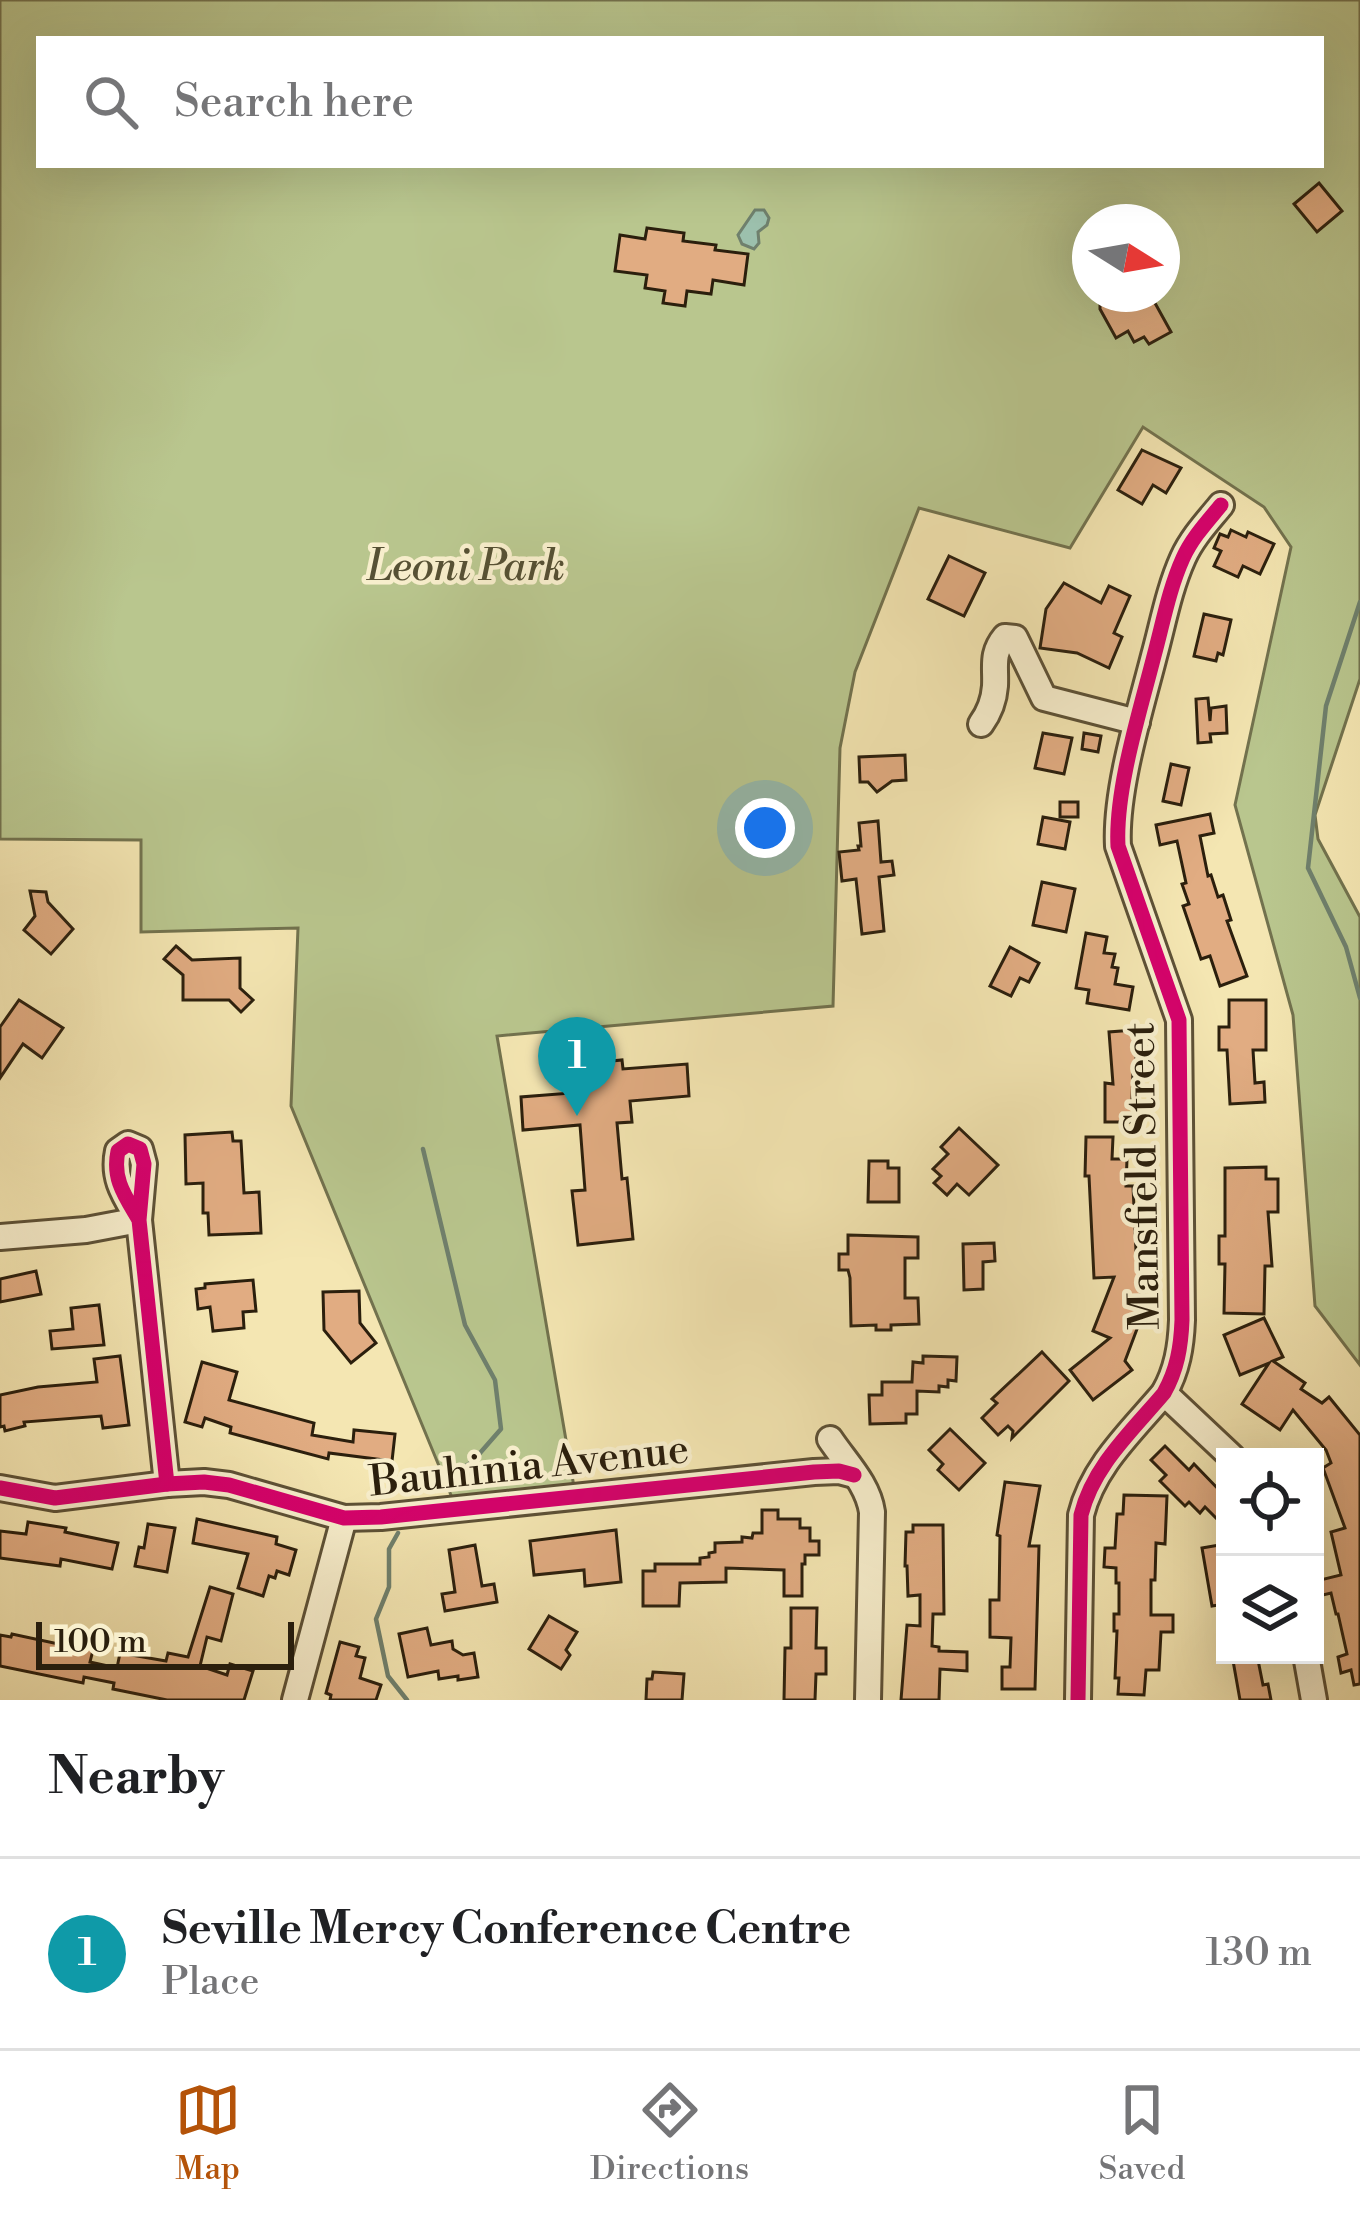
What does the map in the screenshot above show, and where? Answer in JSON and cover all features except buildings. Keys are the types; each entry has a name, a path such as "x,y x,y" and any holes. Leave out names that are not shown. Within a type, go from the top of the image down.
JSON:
{"street":[{"name":"Mansfield Street","path":"1078,1700 1085,1498 1102,1465 1164,1394 1181,1342 1180,1044 1174,1000 1118,846 1117,823 1173,584 1184,554 1221,506"},
{"path":"981,724 995,686 993,663 998,644 1005,638 1016,638 1044,698 1137,722"},
{"path":"0,1237 139,1220 166,1484"},
{"path":"1164,1394 1222,1448"},
{"path":"830,1439 864,1484 872,1512 868,1700"},
{"name":"Bauhinia Avenue","path":"0,1488 55,1498 166,1484 216,1483 344,1518 814,1472 854,1475"},
{"path":"296,1700 344,1518"},
{"path":"1308,1664 1314,1700"}],"green space":[{"name":"Leoni Park","path":"0,0 1360,0 1360,679 1315,815 1318,839 1360,917 1360,1365 1315,1306 1293,1015 1235,805 1291,547 1264,507 1143,427 1070,548 919,508 855,672 840,748 833,1006 497,1036 574,1487 453,1500 291,1106 298,928 141,932 141,840 0,839"}],"shaded area":[{"path":"755,210 764,210 769,218 758,232 754,249 742,244 738,235"}],"waterway":[{"path":"1360,602 1326,706 1308,868 1346,947 1360,998"},
{"path":"423,1149 465,1325 495,1380 501,1429 473,1461 430,1490"},
{"path":"398,1533 389,1549 389,1587 376,1619 388,1676 407,1700"}],"cycle path":[{"path":"1078,1700 1081,1515 1104,1465 1164,1393 1178,1358 1182,1320 1179,1020 1118,846 1120,800 1174,582 1191,544 1221,505"},
{"path":"139,1220 117,1170 118,1151 128,1144 140,1149 144,1164 139,1220 167,1484"},
{"path":"0,1488 55,1498 204,1482 344,1518 814,1472 854,1475"}],"place":[{"name":"Seville Mercy Conference Centre","path":"577,1116"}]}
